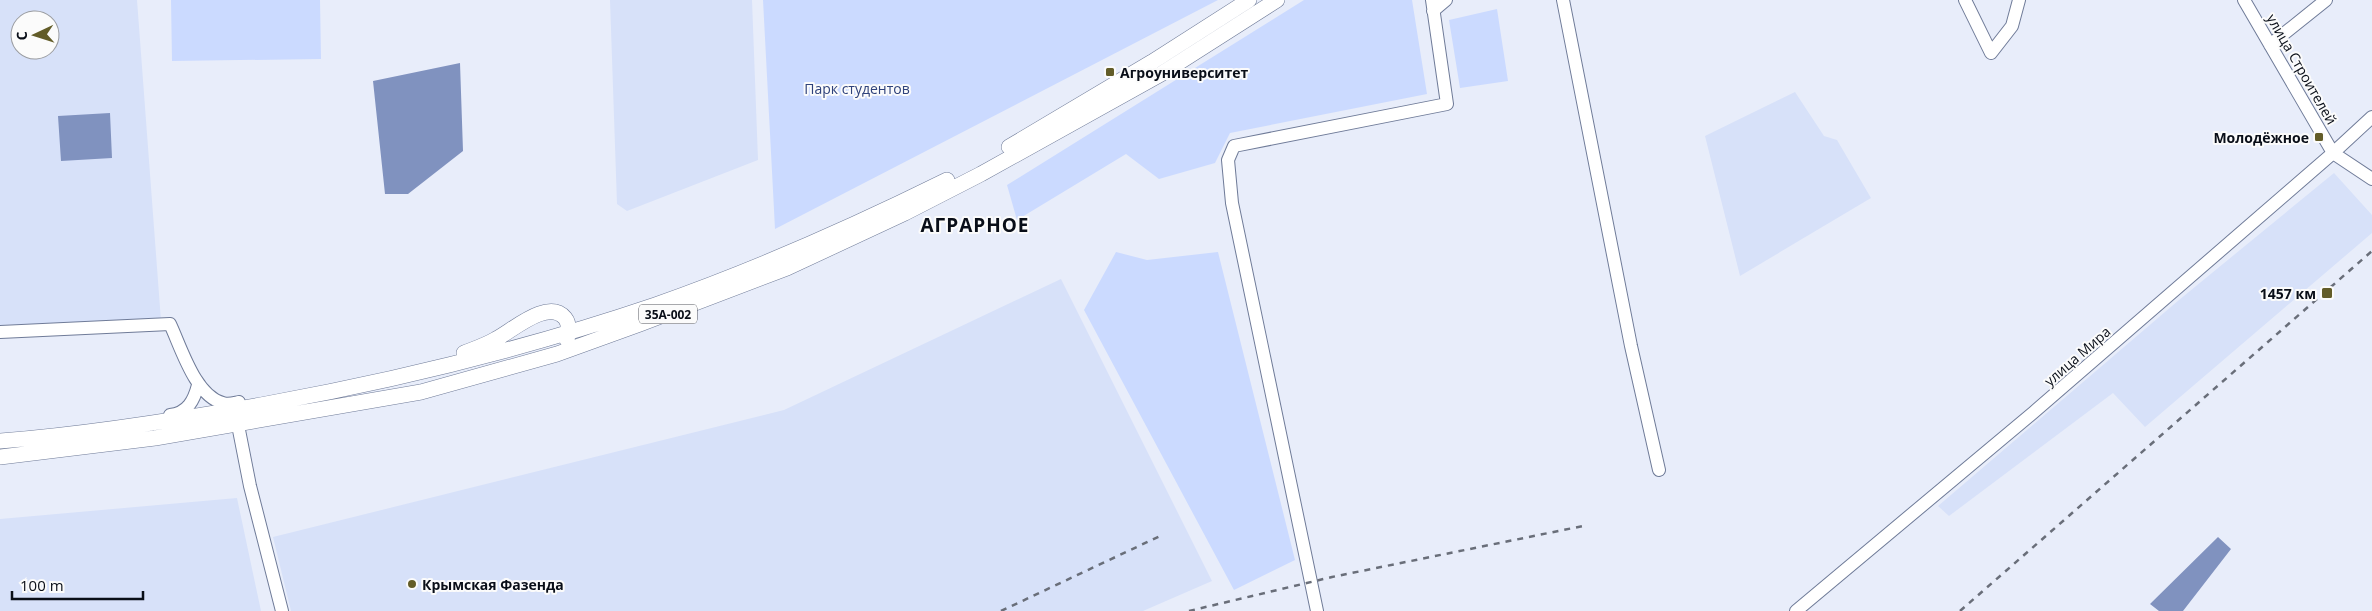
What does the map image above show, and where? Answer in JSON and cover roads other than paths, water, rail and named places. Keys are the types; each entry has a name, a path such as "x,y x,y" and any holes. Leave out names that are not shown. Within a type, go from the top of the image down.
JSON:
{"main road":[{"name":"35А-002","path":"0,441 61,436 206,415 352,388 417,374 569,332 654,305 774,259 900,204 978,165 1203,30 1249,0"},
{"name":"35А-002","path":"0,457 156,438 421,392 557,354 779,272 905,214 982,174 1160,74 1276,0"},
{"path":"417,374 496,339 536,315 548,312 561,314 568,322 569,332 567,339 557,354"}],"street":[{"path":"1203,30 1226,10 1230,0"},
{"path":"1317,611 1232,203 1228,160 1234,146 1446,104 1433,6 1446,0"},
{"path":"1563,0 1630,338 1659,470"},
{"path":"1965,0 1991,53 2012,26 2019,0"},
{"name":"улица Строителей","path":"2244,0 2333,153"},
{"path":"2270,45 2326,0"},
{"name":"улица Мира","path":"1796,611 2042,406 2372,117"},
{"path":"2333,153 2372,179"},
{"path":"0,332 170,324 198,384 217,401 225,404 319,389 352,388"},
{"path":"61,436 88,429 178,414 192,402 198,384"},
{"path":"238,425 250,486 282,611"}],"railway":[{"path":"1960,611 2372,251"},
{"path":"1189,611 1332,577 1583,526"},
{"path":"1001,611 1160,536"}],"place":[{"name":"Агроуниверситет","path":"1110,72"},
{"name":"Молодёжное","path":"2319,137"},
{"name":"1457 км","path":"2327,293"},
{"name":"Крымская Фазенда","path":"412,584"}],"district":[{"name":"АГРАРНОЕ","path":"975,225"}],"park label":[{"name":"Парк студентов","path":"857,88"}]}
